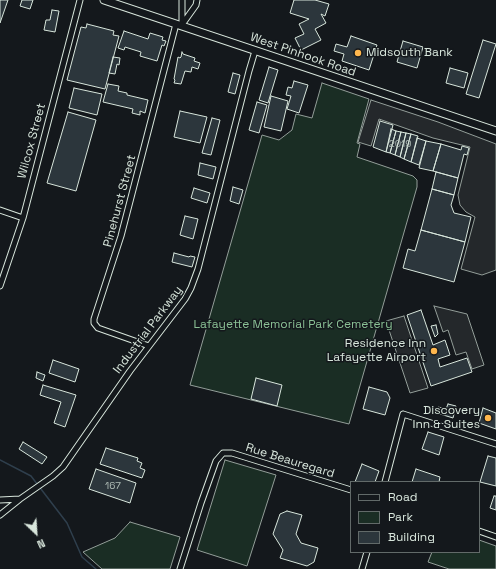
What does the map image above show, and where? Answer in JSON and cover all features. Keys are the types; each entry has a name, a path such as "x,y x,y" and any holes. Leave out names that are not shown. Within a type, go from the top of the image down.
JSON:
{"main road":[{"name":"West Pinhook Road","path":"104,0 496,131"}],"street":[{"name":"Wilcox Street","path":"0,286 23,218 80,0"},
{"path":"179,25 182,0"},
{"path":"179,25 196,6 197,0"},
{"name":"Pinehurst Street","path":"149,346 98,328 94,323 94,319 121,236 179,25"},
{"name":"Industrial Parkway","path":"0,515 53,476 69,459 113,394 182,304 195,279 248,71 255,51"},
{"path":"0,210 23,218"},
{"path":"385,481 403,414 496,444"},
{"name":"Rue Beauregard","path":"180,569 216,461 223,454 232,453 350,490"},
{"path":"0,500 22,498"},
{"path":"480,532 496,537"},
{"path":"362,569 367,553"}],"green space":[{"name":"Lafayette Memorial Park Cemetery","path":"322,83 369,99 357,143 360,144 357,157 413,176 417,180 417,187 349,424 190,385 262,135 279,140 292,130 296,114 312,118"},
{"path":"225,460 276,475 247,566 197,550"},
{"path":"130,522 180,537 170,569 102,569 83,552 115,538"},
{"path":"480,540 496,546 496,569 449,569 428,562 432,553 480,553"}],"shaded area":[{"path":"371,100 438,122 496,144 496,270 482,275 461,269 475,217 466,212 460,205 458,195 470,147 433,138 379,119 371,146 358,142"},
{"path":"434,306 467,314 484,365 472,369 466,352 456,355 448,330 443,332"},
{"path":"404,316 428,388 410,393 386,321"}],"building":[{"path":"0,0 8,0 0,23"},
{"path":"22,0 33,0 30,9 20,6"},
{"path":"294,0 315,0 329,4 325,16 321,14 326,23 315,29 321,40 301,50 295,38 304,34 299,24 309,19 290,13"},
{"path":"52,10 59,11 55,32 44,30 46,20 50,20"},
{"path":"87,24 114,31 113,35 119,36 105,89 67,80 81,27 86,28"},
{"path":"124,31 148,39 150,33 163,37 162,40 166,41 164,46 162,45 157,61 140,56 141,52 125,47 124,50 118,48"},
{"name":"Midsouth Bank","path":"351,36 377,45 369,70 342,61 344,54 334,51 336,44 347,47"},
{"path":"483,40 496,44 479,98 466,94"},
{"path":"403,41 423,47 417,68 397,62"},
{"path":"182,52 183,54 195,58 194,61 200,63 198,69 192,67 191,72 185,71 181,84 174,83 178,57 181,57"},
{"path":"113,57 120,58 115,74 109,73"},
{"path":"269,67 278,70 268,103 259,100"},
{"path":"450,68 468,73 464,88 446,83"},
{"path":"233,73 240,75 235,94 228,92"},
{"path":"294,81 308,85 299,113 287,109 291,96 286,95 288,87 292,88"},
{"path":"108,84 119,86 118,91 127,93 127,95 148,100 145,113 140,111 140,115 132,113 133,109 103,102"},
{"path":"74,88 102,94 97,115 69,108"},
{"path":"271,96 288,101 281,131 264,127"},
{"path":"257,102 267,105 259,133 249,130"},
{"path":"180,111 207,117 200,143 174,137"},
{"path":"68,112 96,120 76,191 47,183"},
{"path":"212,118 220,120 211,155 202,153"},
{"path":"380,121 393,125 386,152 373,147"},
{"path":"391,129 396,131 390,153 386,152"},
{"path":"396,131 401,132 395,155 390,153"},
{"path":"401,132 406,133 400,157 395,155"},
{"path":"406,133 411,134 404,159 400,157"},
{"path":"411,134 418,136 411,162 404,159"},
{"path":"417,138 426,141 419,165 411,162"},
{"path":"426,141 441,144 433,171 419,168"},
{"path":"441,144 461,150 462,146 469,148 467,155 464,154 458,178 433,171"},
{"path":"200,163 216,167 213,179 198,175"},
{"path":"436,172 458,178 454,195 432,189"},
{"path":"233,187 243,190 239,204 230,201"},
{"path":"194,188 210,193 207,203 191,198"},
{"path":"432,189 454,195 451,205 454,213 471,217 465,242 421,230"},
{"path":"185,216 198,219 193,239 180,235"},
{"path":"421,230 465,242 454,282 403,268 408,249 415,251"},
{"path":"174,253 195,257 192,267 172,262"},
{"name":"Residence Inn Lafayette Airport","path":"421,310 433,345 445,340 450,355 438,359 440,367 467,358 472,372 431,386 407,315"},
{"path":"436,325 438,334 435,337 431,326"},
{"path":"53,360 79,369 75,382 49,373"},
{"path":"37,372 45,375 43,381 36,378"},
{"path":"256,378 282,385 277,406 251,399"},
{"path":"43,385 76,395 65,427 54,423 61,402 40,395"},
{"path":"369,387 387,392 390,398 385,415 363,409"},
{"path":"448,404 456,406 453,418 437,413 438,407 446,409"},
{"name":"Discovery Inn & Suites","path":"483,408 496,413 496,429 479,423"},
{"path":"428,432 444,437 439,455 422,449"},
{"path":"23,442 47,457 42,464 19,449"},
{"path":"106,448 138,458 137,461 142,463 140,468 145,470 142,478 100,464"},
{"path":"488,456 496,458 496,486 480,482"},
{"path":"362,464 379,471 375,481 355,481"},
{"path":"96,469 136,483 130,503 89,489"},
{"path":"416,469 440,477 439,481 412,481"},
{"path":"494,496 496,496 496,510 490,508"},
{"path":"287,511 302,515 296,534 301,543 318,548 314,562 307,566 280,558 283,550 273,534 280,514"}],"waterway":[{"path":"0,460 31,476 67,523 82,557 96,569"}],"place":[{"name":"Midsouth Bank","path":"358,53"},
{"name":"Residence Inn Lafayette Airport","path":"434,351"},
{"name":"Discovery Inn & Suites","path":"488,418"}]}
